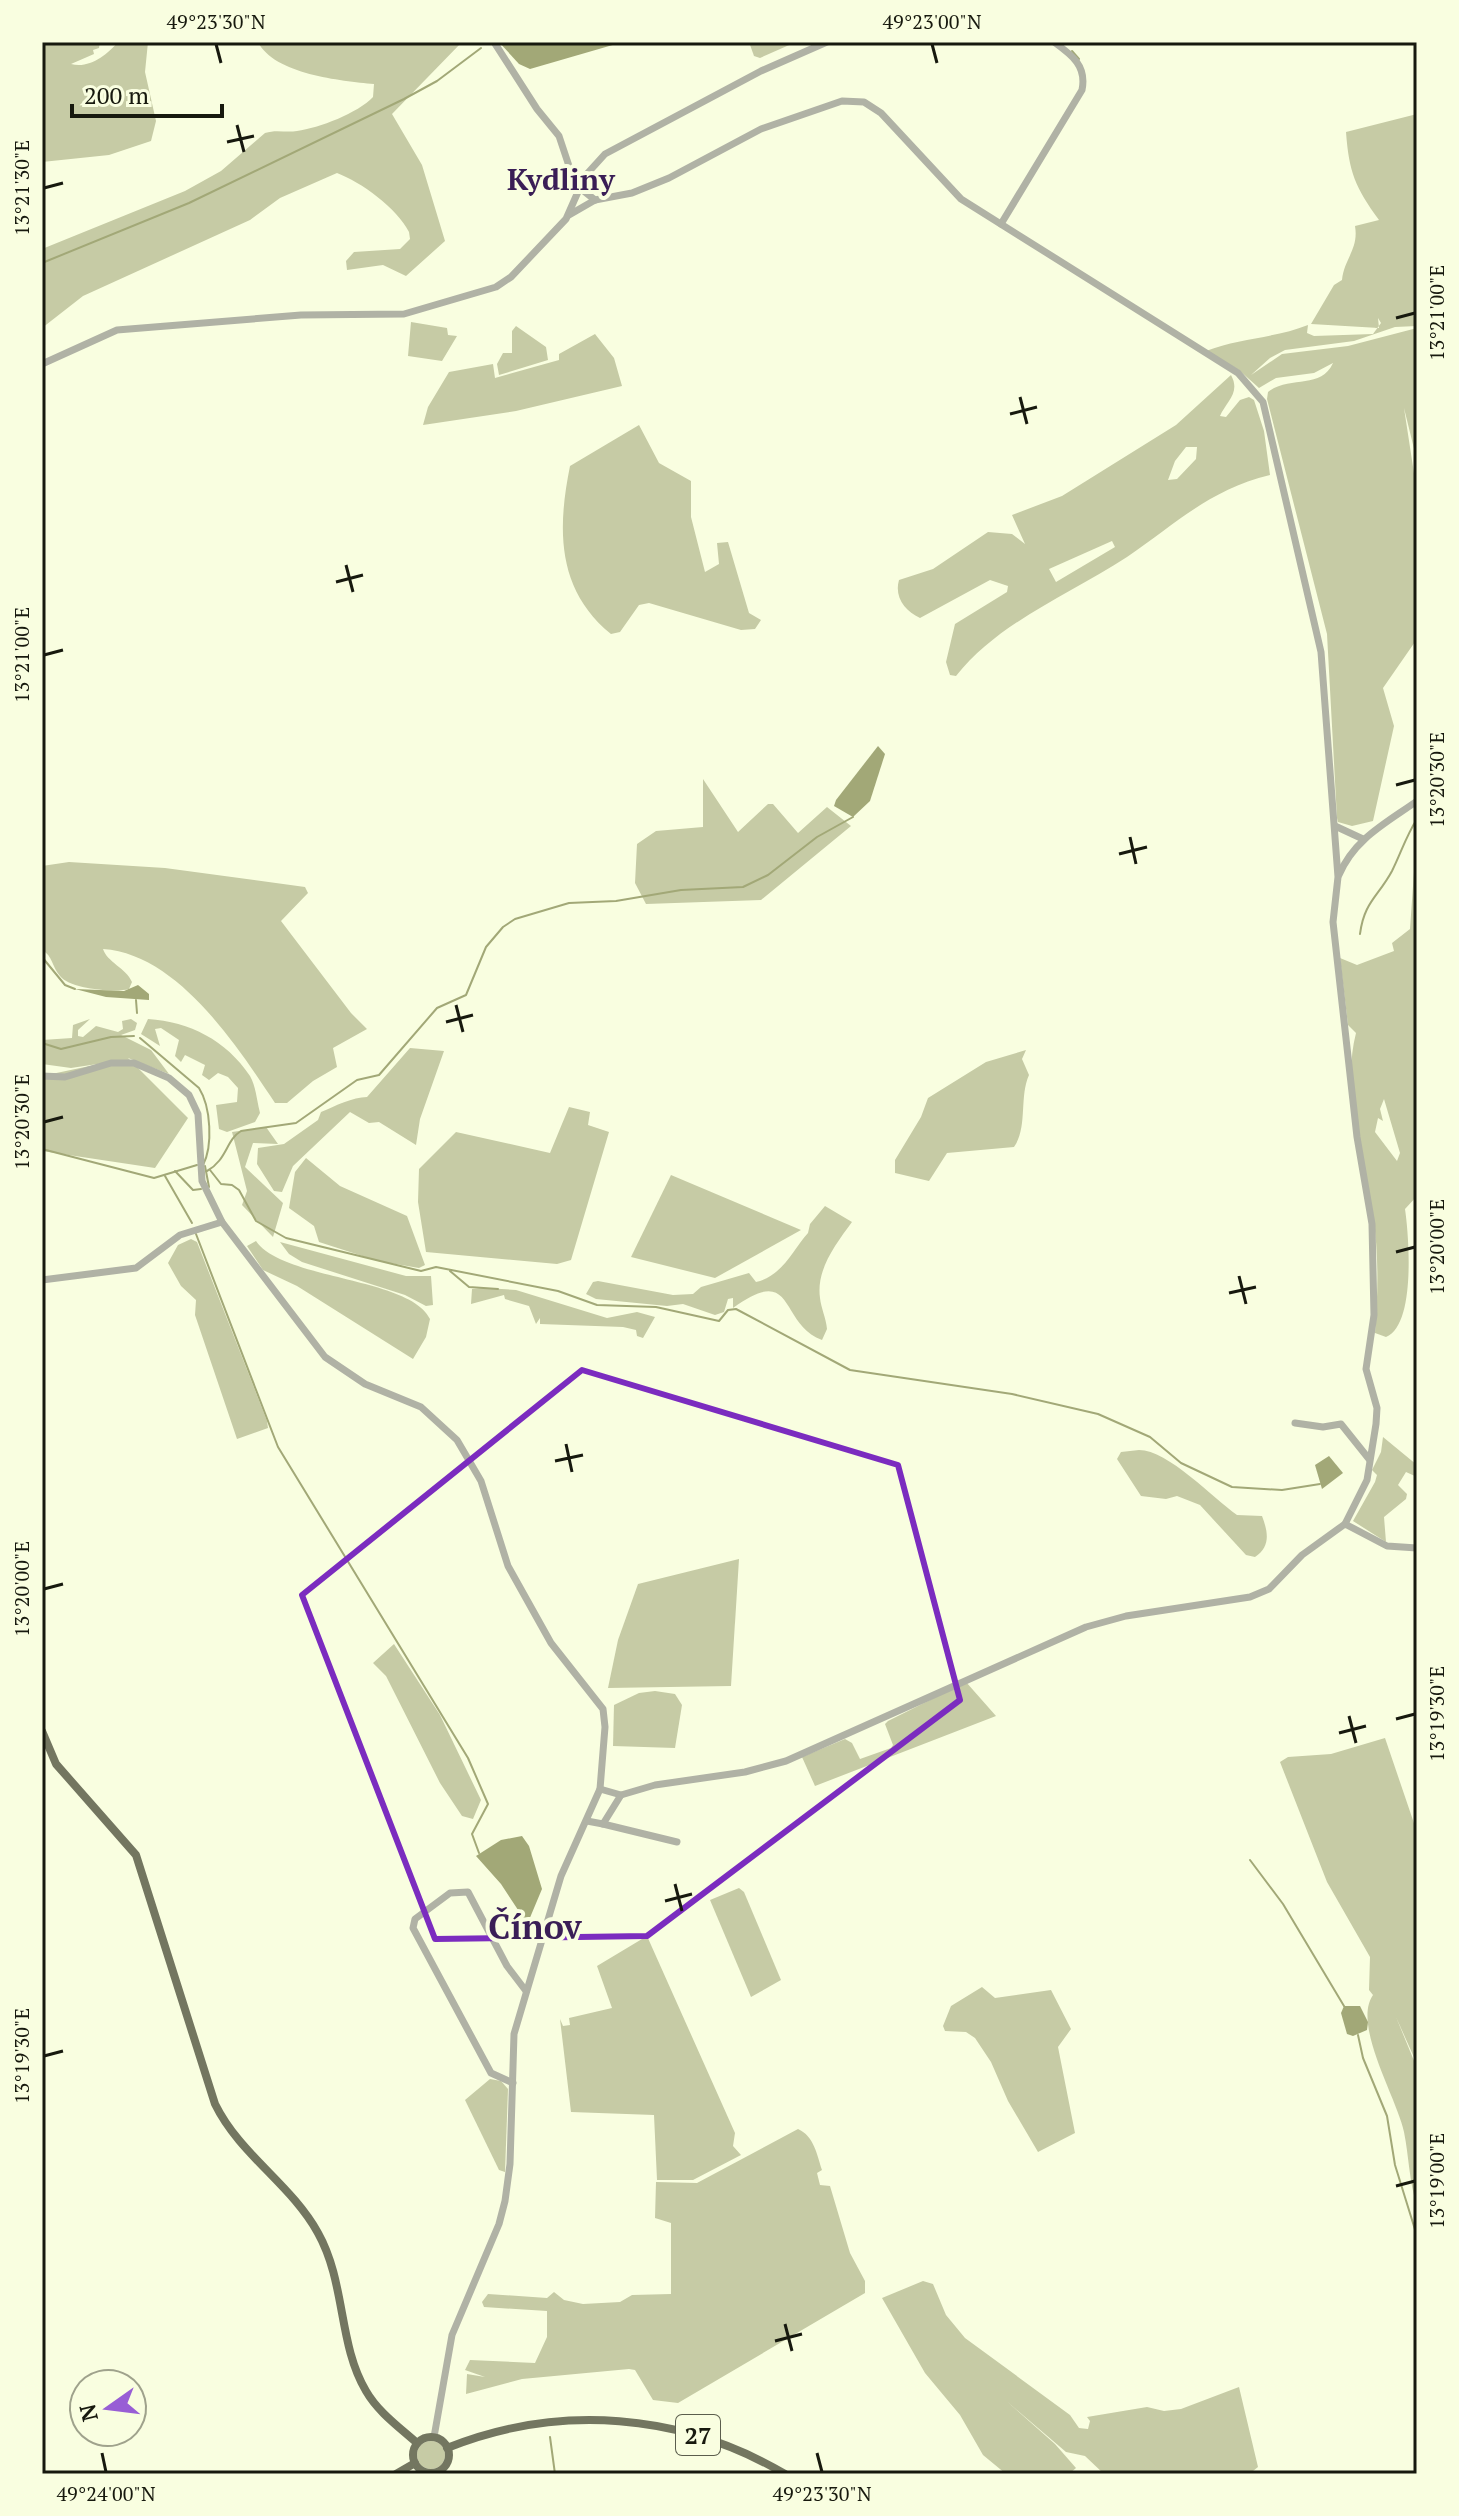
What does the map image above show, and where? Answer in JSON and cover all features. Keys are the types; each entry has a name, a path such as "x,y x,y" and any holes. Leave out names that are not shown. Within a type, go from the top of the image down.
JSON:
{"main road":[{"path":"42,1731 56,1764 136,1855 213,2099 232,2132 296,2201 325,2245 339,2285 355,2367 373,2402 417,2443"},
{"name":"27","path":"447,2448 535,2424 572,2420 628,2421 707,2438 785,2474"},
{"path":"434,2437 447,2448 447,2463 434,2473 423,2471 415,2463 413,2452 417,2443 434,2437"},
{"path":"396,2474 415,2463"}],"street":[{"path":"494,42 516,71 537,109 559,136 579,189 595,200"},
{"path":"569,215 589,170 605,154 761,71 827,42"},
{"path":"1001,224 1082,90 1083,75 1078,63 1054,42"},
{"path":"501,58 516,71"},
{"path":"42,364 100,335 128,328 428,310 503,284 569,215 595,200 641,189 761,129 853,100 873,106 953,192 1238,373 1263,402 1321,652 1338,877 1335,938 1374,1266 1374,1315 1366,1358 1377,1408 1362,1493 1345,1524 1302,1555 1269,1589 1250,1597 1126,1616 1086,1627 786,1761 745,1772 655,1785 621,1795 600,1789"},
{"path":"1338,877 1353,849 1363,839 1417,801"},
{"path":"1335,826 1363,839"},
{"path":"42,1076 65,1077 122,1062 149,1067 183,1089 194,1103 200,1171 207,1197 222,1222 325,1357 365,1384 421,1407 446,1427 467,1453 481,1481 508,1566 551,1643 603,1709 605,1727 600,1789 561,1876 514,2034 505,2201 499,2224 452,2335 434,2437"},
{"path":"42,1280 136,1268 180,1235 222,1222"},
{"path":"1295,1423 1323,1427 1341,1424 1367,1451 1370,1461"},
{"path":"1345,1524 1387,1546 1417,1548"},
{"path":"603,1824 621,1795"},
{"path":"587,1821 677,1842"},
{"path":"513,2083 491,2073 413,1928 415,1919 450,1893 468,1892 507,1966 526,1991"}],"highlighted area":[{"path":"582,1370 898,1465 960,1700 647,1936 435,1939 302,1595"}],"shaded area":[{"path":"42,42 100,42 99,48 93,50 94,54 71,64 78,65 97,60 118,42 148,42 145,72 156,121 151,141 109,155 42,162"},
{"path":"258,42 361,45 462,42 392,114 422,165 445,241 406,276 383,265 347,270 346,261 354,252 400,249 410,239 403,223 387,205 367,189 337,173 280,198 250,220 83,296 42,328 42,249 185,191 221,171 265,133 297,131 327,123 358,109 373,97 374,84 327,78 293,69 266,53"},
{"path":"499,42 623,42 530,69 519,64"},
{"path":"749,42 796,42 760,58 754,56"},
{"path":"1417,114 1417,326 1395,327 1354,341 1285,350 1270,358 1251,375 1282,354 1348,346 1417,328 1417,461 1404,408 1417,493 1417,639 1383,688 1394,726 1373,821 1352,826 1338,822 1337,818 1327,634 1267,399 1268,392 1277,387 1321,377 1333,363 1314,373 1276,378 1259,388 1239,370 1206,351 1308,325 1307,333 1314,336 1373,334 1377,328 1311,324 1334,285 1342,280 1355,241 1355,226 1379,220 1355,179 1346,132"},
{"path":"411,322 447,328 448,335 457,336 442,361 408,356"},
{"path":"516,326 546,347 548,360 499,375 497,364 503,353 512,353 512,331"},
{"path":"595,334 614,358 622,386 516,411 423,425 428,407 449,372 493,364 495,378 559,360 559,354"},
{"path":"1231,375 1234,381 1232,397 1220,416 1226,417 1240,400 1249,397 1254,400 1264,431 1270,475 1229,489 1194,509 1127,557 1014,624 956,676 950,675 946,662 955,624 1007,592 1008,586 990,580 920,618 902,603 898,592 899,580 933,569 988,532 1012,534 1025,544 1012,515 1062,496 1176,425","holes":["1186,447 1197,447 1196,459 1177,479 1168,480 1175,461","1112,541 1115,547 1056,582 1049,569"]},
{"path":"639,425 659,463 691,481 691,517 705,572 719,564 717,543 728,542 749,613 761,620 755,629 741,630 649,603 639,605 620,632 611,634 593,617 580,598 565,558 563,536 570,466"},
{"path":"878,746 885,754 870,801 853,817 834,806 836,800"},
{"path":"703,779 738,832 768,804 773,804 798,833 827,807 851,826 761,900 646,904 635,883 637,844 656,831 703,827"},
{"path":"1417,829 1417,1156 1414,1158 1417,1196 1405,1209 1409,1258 1406,1298 1396,1329 1386,1337 1375,1333 1375,1230 1353,1101 1352,1055 1356,1033 1348,1025 1340,958 1357,965 1394,951 1392,943 1410,929","holes":["1384,1099 1400,1153 1397,1161 1375,1132 1378,1118 1383,1121 1380,1109"]},
{"path":"69,862 165,868 305,887 308,893 281,921 351,1013 367,1029 333,1048 337,1067 313,1081 287,1103 275,1103 203,1006 156,967 130,955 103,949 108,958 129,977 132,982 129,989 93,989 73,984 60,976 42,950 42,866"},
{"path":"138,985 149,994 149,1000 106,997 75,989 124,991"},
{"path":"90,1019 78,1030 78,1036 83,1037 96,1026 118,1032 123,1029 122,1021 131,1019 137,1023 135,1030 121,1035 151,1050 169,1074 128,1058 188,1118 155,1168 42,1151 42,1076 104,1063 71,1068 42,1064 42,1040 72,1038 73,1025"},
{"path":"148,1019 192,1029 230,1052 254,1084 260,1113 255,1122 227,1132 219,1129 216,1105 237,1102 238,1088 228,1077 218,1073 209,1080 202,1075 205,1065 185,1055 181,1062 175,1056 179,1040 161,1028 155,1029 160,1046 141,1034"},
{"path":"410,1048 444,1051 420,1119 416,1145 379,1122 369,1123 350,1112 293,1166 282,1192 274,1191 257,1164 258,1148 284,1144 318,1120 321,1112 350,1100 367,1097"},
{"path":"1026,1050 1022,1059 1029,1075 1021,1130 1014,1147 947,1153 929,1181 895,1173 895,1160 921,1117 928,1098 986,1062"},
{"path":"569,1107 590,1112 588,1125 609,1132 571,1260 557,1264 426,1252 418,1202 419,1169 456,1132 550,1153"},
{"path":"266,1127 278,1144 253,1143 245,1167 283,1203 273,1237 242,1205 247,1191 232,1132"},
{"path":"306,1158 340,1186 407,1216 425,1265 419,1268 378,1261 319,1242 314,1226 289,1208 295,1172"},
{"path":"671,1175 801,1230 715,1278 631,1257"},
{"path":"825,1206 852,1222 828,1257 821,1277 820,1298 827,1329 822,1340 808,1332 785,1300 777,1293 767,1291 753,1295 733,1308 733,1298 728,1299 724,1312 715,1315 683,1304 667,1306 596,1299 586,1294 593,1282 598,1281 673,1295 693,1294 701,1287 749,1273 756,1282 765,1279 787,1261"},
{"path":"191,1239 197,1242 267,1421 268,1428 237,1439 195,1315 196,1300 181,1286 168,1263 178,1245"},
{"path":"256,1241 270,1254 291,1264 373,1286 418,1305 430,1319 426,1337 413,1359 297,1286 263,1270 247,1246"},
{"path":"280,1242 406,1276 431,1276 433,1305 426,1306 405,1295 302,1262 289,1254"},
{"path":"472,1289 516,1290 607,1318 637,1312 655,1317 643,1338 637,1336 636,1330 623,1327 540,1324 540,1318 536,1324 529,1306 505,1299 504,1295 471,1304"},
{"path":"1383,1437 1417,1465 1417,1477 1406,1472 1398,1485 1407,1494 1406,1499 1384,1517 1386,1542 1353,1521 1375,1482 1377,1475 1372,1470 1381,1452"},
{"path":"1121,1452 1151,1452 1176,1466 1237,1515 1262,1516 1267,1538 1260,1553 1255,1557 1246,1555 1200,1505 1177,1496 1166,1499 1141,1496 1117,1459"},
{"path":"1329,1456 1343,1473 1322,1489 1315,1465"},
{"path":"739,1559 731,1686 608,1688 618,1640 638,1584"},
{"path":"394,1644 440,1715 481,1800 473,1819 462,1816 440,1783 386,1676 373,1663"},
{"path":"966,1682 996,1716 815,1786 802,1757 845,1739 852,1743 860,1759 891,1748 893,1745 885,1724 888,1721"},
{"path":"655,1691 675,1694 682,1705 675,1748 613,1746 614,1705 639,1693"},
{"path":"1385,1738 1417,1832 1417,2064 1396,2017 1417,2068 1417,2206 1404,2132 1378,2062 1368,2024 1368,2008 1373,1995 1369,1990 1370,1957 1327,1882 1280,1762 1288,1757 1331,1754"},
{"path":"522,1836 529,1846 542,1889 529,1920 524,1919 501,1884 476,1856 501,1840"},
{"path":"739,1888 744,1892 781,1980 751,1997 710,1900"},
{"path":"647,1936 735,2133 733,2146 741,2155 693,2180 657,2180 654,2115 571,2112 560,2019 563,2026 570,2025 569,2018 612,2008 597,1966"},
{"path":"982,1987 995,1998 1051,1990 1071,2029 1058,2047 1075,2133 1038,2152 975,2038 966,2032 945,2031 943,2026 951,2006"},
{"path":"1344,2006 1360,2006 1368,2022 1367,2030 1353,2036 1347,2034 1341,2013"},
{"path":"490,2079 501,2081 508,2089 505,2172 499,2170 465,2100"},
{"path":"798,2129 808,2136 814,2146 822,2170 817,2173 820,2185 830,2186 850,2253 865,2281 865,2293 678,2403 653,2400 635,2370 629,2369 522,2379 466,2394 467,2374 485,2377 465,2370 470,2360 535,2363 547,2337 547,2311 484,2307 482,2302 488,2294 547,2298 554,2292 564,2300 583,2304 620,2302 632,2295 671,2294 671,2223 655,2218 656,2182 697,2183"},
{"path":"923,2281 933,2284 946,2315 965,2338 1070,2415 1079,2428 1088,2429 1090,2421 1087,2417 1147,2407 1164,2411 1181,2409 1239,2387 1258,2467 1253,2471 1259,2474 1104,2474 1085,2456 1066,2452 1004,2399 1055,2444 1076,2468 1069,2474 1006,2474 983,2455 960,2415 925,2373 882,2298"},
{"path":"431,2441 441,2445 445,2455 441,2465 431,2469 421,2465 417,2455 421,2445"}],"waterway":[{"path":"42,263 189,203 404,99 437,81 481,48"},
{"path":"1072,51 1079,59"},
{"path":"207,1171 219,1161 241,1131 296,1123 357,1080 379,1075 437,1008 466,995 486,947 503,927 515,919 569,903 616,901 681,890 743,887 768,875 817,837 853,817"},
{"path":"1360,934 1368,907 1392,871 1417,819"},
{"path":"42,957 65,985 75,989"},
{"path":"136,1000 137,1013"},
{"path":"42,1043 61,1049 111,1037 134,1036"},
{"path":"140,1038 199,1088 203,1096 209,1137 203,1165"},
{"path":"42,1149 154,1178 197,1165"},
{"path":"205,1166 209,1187"},
{"path":"210,1170 221,1184 232,1185 239,1190 256,1221 286,1238 421,1271 436,1267 558,1291 597,1305 656,1307 719,1321 728,1310 736,1309 850,1370 1012,1394 1098,1414 1150,1437 1181,1463 1232,1487 1282,1490 1320,1484"},
{"path":"175,1171 193,1190 201,1189"},
{"path":"165,1176 192,1223"},
{"path":"196,1234 278,1447 468,1758 488,1804 472,1834 479,1853"},
{"path":"450,1271 469,1287 498,1289"},
{"path":"1250,1860 1283,1904 1344,2006"},
{"path":"1358,2035 1363,2058 1387,2116 1395,2165 1417,2236"},
{"path":"550,2437 555,2474"}],"district":[{"name":"Kydliny","path":"561,179"},
{"name":"Čínov","path":"535,1926"}]}
